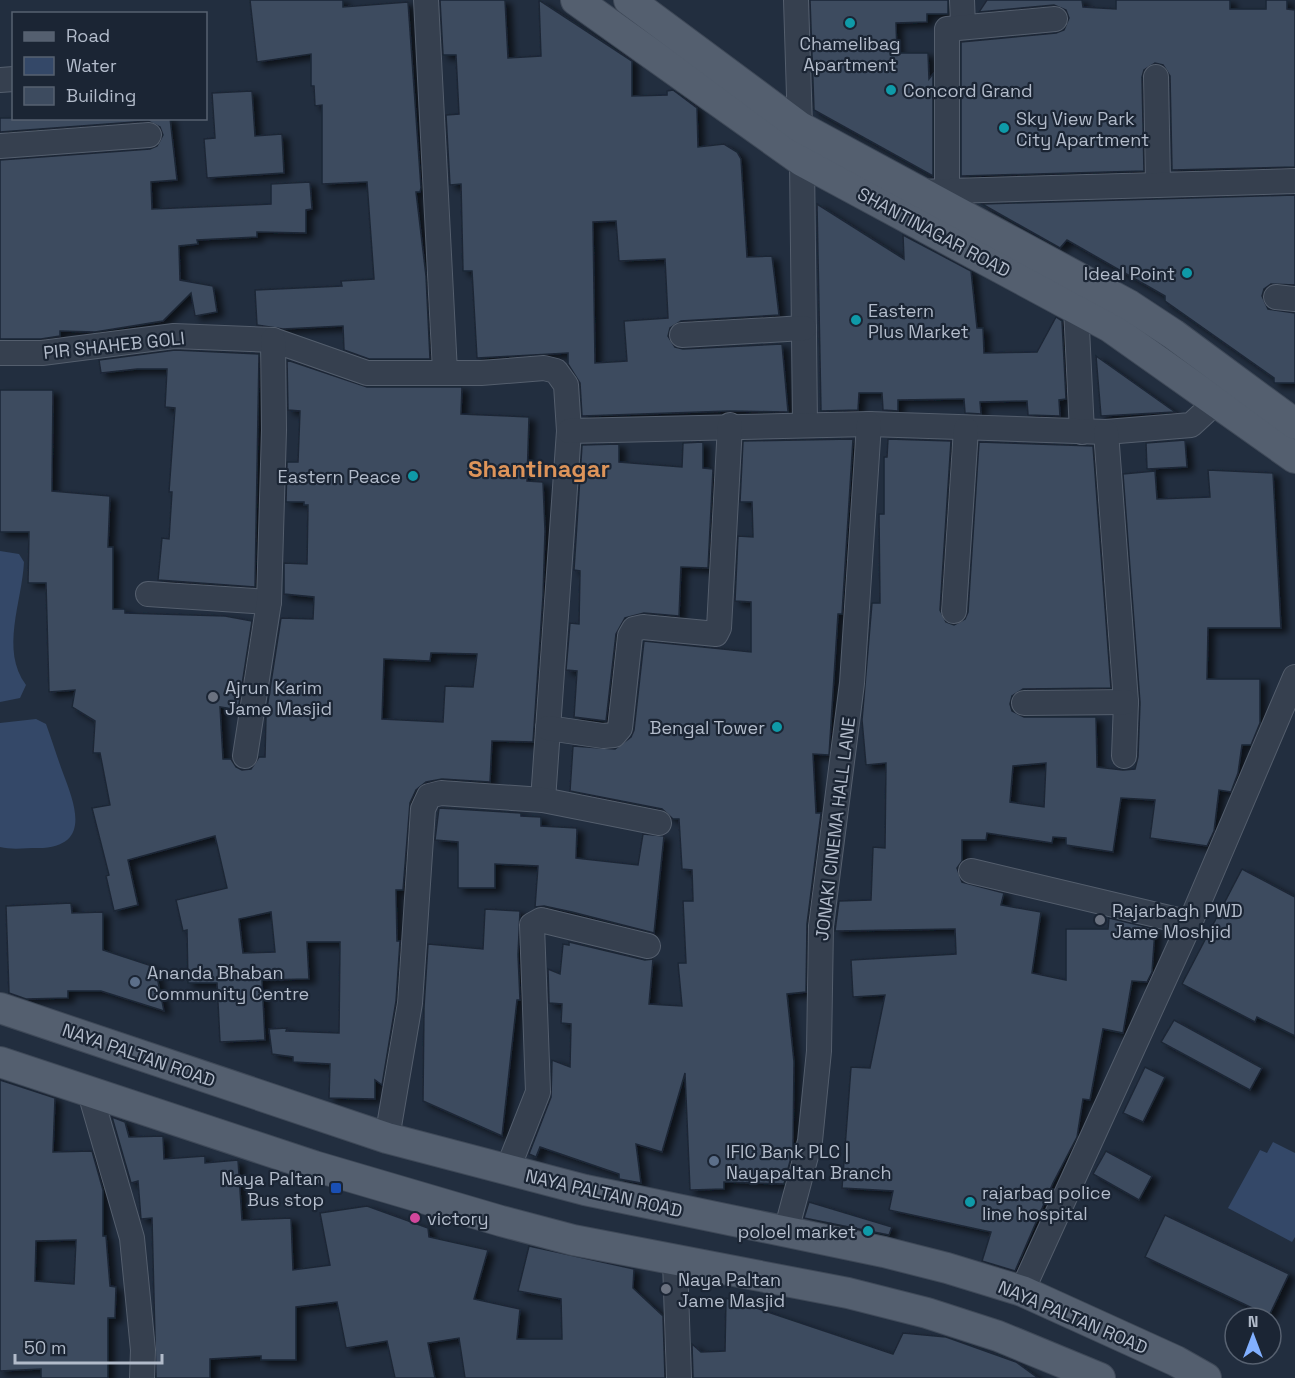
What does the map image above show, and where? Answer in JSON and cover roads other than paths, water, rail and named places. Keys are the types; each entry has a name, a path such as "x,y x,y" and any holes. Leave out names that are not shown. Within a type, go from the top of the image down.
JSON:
{"main road":[{"name":"SHANTINAGAR ROAD","path":"576,0 802,161 1110,327 1295,458"},
{"name":"SHANTINAGAR ROAD","path":"629,0 801,127 916,192 1129,305 1173,334 1295,424"},
{"name":"NAYA PALTAN ROAD","path":"0,1008 387,1138 507,1171 662,1207 884,1252 1022,1292 1128,1339 1206,1378"},
{"path":"0,1062 314,1166 501,1221 573,1240 675,1262 848,1293 927,1313 998,1336 1100,1378"}],"street":[{"path":"426,0 445,372 481,373 544,368 556,371 566,385 569,431 543,800"},
{"path":"796,0 801,127"},
{"path":"962,0 963,26"},
{"path":"947,190 945,32 950,27 1055,19"},
{"path":"1156,77 1158,183"},
{"path":"0,146 149,135"},
{"path":"802,161 805,424"},
{"path":"916,192 1295,180"},
{"path":"1076,308 1094,432 1126,702 1124,756"},
{"path":"682,335 804,328"},
{"name":"PIR SHAHEB GOLI","path":"0,353 42,353 174,336 273,340 367,373 445,372"},
{"path":"245,756 269,602 274,441 273,340"},
{"path":"569,431 730,425 869,424 1094,432 1191,425 1216,402"},
{"name":"JONAKI CINEMA HALL LANE","path":"786,1231 812,1130 819,1051 821,926 852,683 869,424"},
{"path":"548,728 603,736 615,735 620,728 630,636 634,629 643,627 716,634 719,628 730,425"},
{"path":"954,611 966,429"},
{"path":"148,594 269,602"},
{"path":"1022,1292 1190,923 1295,677"},
{"path":"1024,703 1126,702"},
{"path":"387,1138 410,1003 423,809 429,796 441,793 543,800 659,823"},
{"path":"971,871 1190,923"},
{"path":"507,1171 537,1092 532,925 541,920 648,946"},
{"path":"90,1093 132,1238 143,1350 142,1378"},
{"path":"675,1262 679,1378"}],"water":[{"path":"0,551 19,554 24,562 13,641 18,671 26,685 20,698 0,702"},
{"path":"36,719 46,724 72,799 75,811 73,833 66,841 55,846 19,849 0,847 0,723"},
{"path":"1273,1142 1295,1153 1295,1237 1292,1242 1228,1208 1260,1150 1267,1153"}],"place":[{"name":"Chamelibag Apartment","path":"850,23"},
{"name":"Concord Grand","path":"891,90"},
{"name":"Sky View Park City Apartment","path":"1004,128"},
{"name":"Ideal Point","path":"1187,273"},
{"name":"Eastern Plus Market","path":"856,320"},
{"name":"Eastern Peace","path":"413,476"},
{"name":"Ajrun Karim Jame Masjid","path":"213,697"},
{"name":"Bengal Tower","path":"777,727"},
{"name":"Rajarbagh PWD Jame Moshjid","path":"1100,920"},
{"name":"Ananda Bhaban Community Centre","path":"135,982"},
{"name":"IFIC Bank PLC | Nayapaltan Branch","path":"714,1161"},
{"name":"Naya Paltan Bus stop","path":"336,1188"},
{"name":"rajarbag police line hospital","path":"970,1202"},
{"name":"victory","path":"415,1218"},
{"name":"poloel market","path":"868,1231"},
{"name":"Naya Paltan Jame Masjid","path":"666,1289"}],"district":[{"name":"Shantinagar","path":"539,468"}]}
